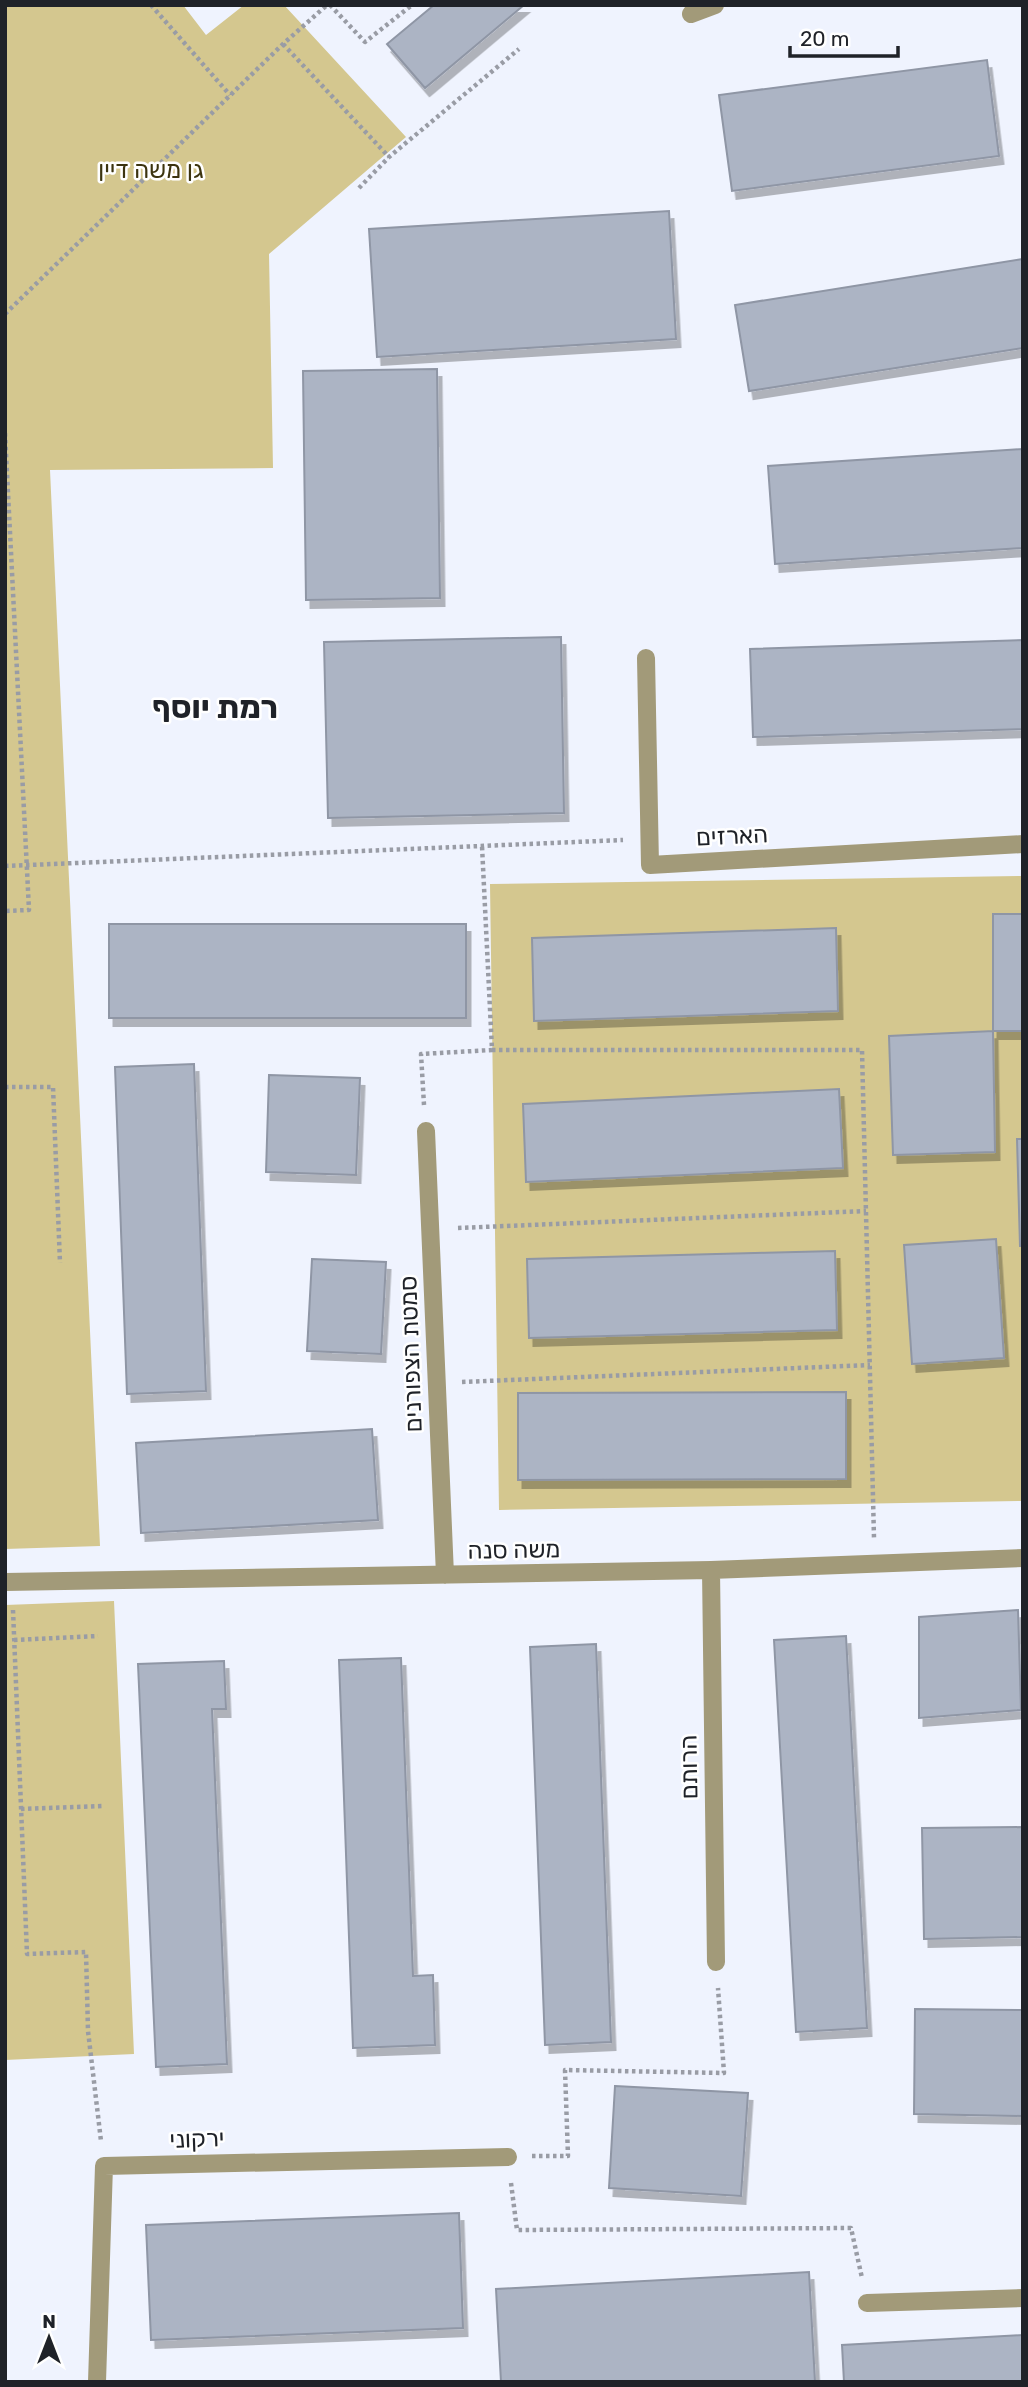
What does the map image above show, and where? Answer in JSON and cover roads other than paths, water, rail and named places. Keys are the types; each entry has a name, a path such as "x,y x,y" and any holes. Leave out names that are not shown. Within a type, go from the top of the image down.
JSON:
{"street":[{"path":"691,15 715,5"},
{"name":"הארזים","path":"646,658 650,865 1023,844"},
{"name":"סמטת הצפורנים","path":"426,1131 445,1575"},
{"name":"משה סנה","path":"9,1581 711,1570 1023,1558"},
{"name":"הרותם","path":"711,1570 716,1962"},
{"name":"ירקוני","path":"97,2382 104,2166 508,2157"},
{"path":"867,2303 1023,2298"}],"district":[{"name":"רמת יוסף","path":"215,707"}],"park label":[{"name":"גן משה דיין","path":"151,170"}]}
